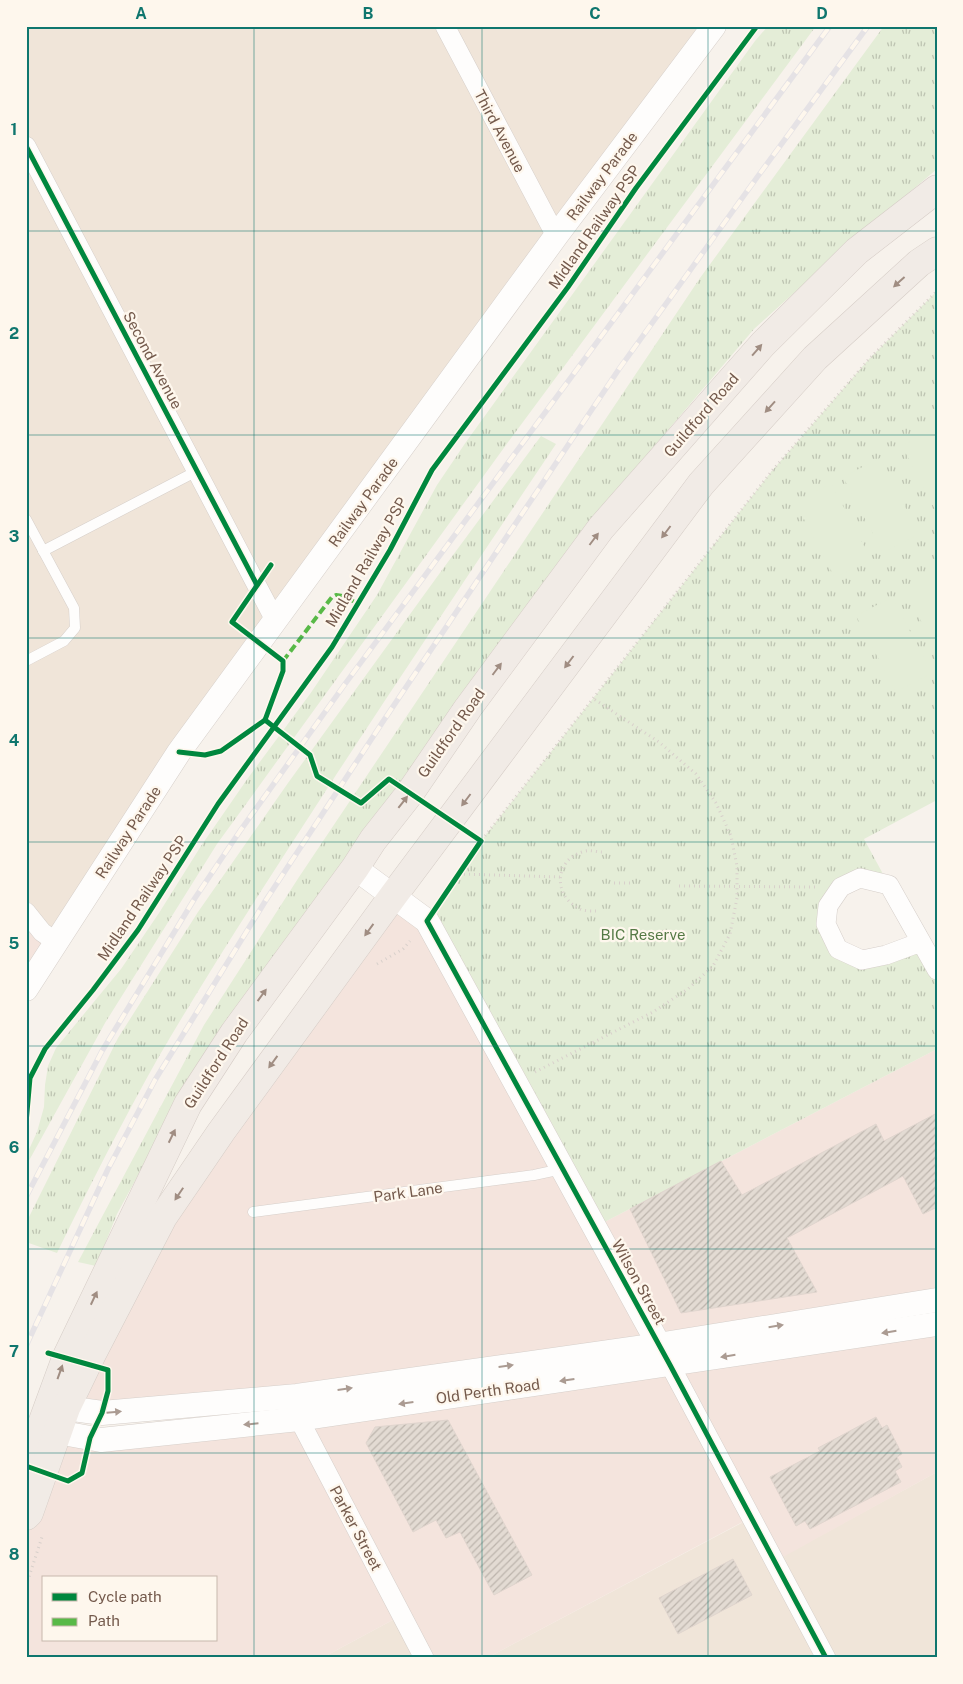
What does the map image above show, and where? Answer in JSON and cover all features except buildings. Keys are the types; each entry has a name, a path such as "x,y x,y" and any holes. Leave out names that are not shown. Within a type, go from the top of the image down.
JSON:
{"highway":[{"name":"Guildford Road","path":"26,1516 29,1513 69,1350 188,1104 234,1033 355,868 373,840 410,793 468,708 601,528 763,344 857,251 937,189"},
{"name":"Guildford Road","path":"26,1467 163,1217 221,1132 393,896 701,484 815,358 919,264 937,251"}],"street":[{"name":"Third Avenue","path":"445,26 556,236"},
{"name":"Railway Parade","path":"26,989 179,752 276,622 556,236 714,26"},
{"name":"Second Avenue","path":"26,146 276,622"},
{"name":"Wilson Street","path":"355,868 427,921 664,1355 826,1658"},
{"path":"921,942 886,955 862,960 838,949 826,924 828,906 841,887 860,878 889,886 921,942 937,970"},
{"path":"26,912 42,932 56,942"},
{"name":"Old Perth Road","path":"53,1417 101,1440 299,1419 664,1355 937,1300"},
{"name":"Old Perth Road","path":"53,1417 297,1396 937,1324"},
{"name":"Parker Street","path":"297,1396 299,1419 424,1658"}],"lane":[{"path":"43,551 197,471"},
{"path":"26,519 74,608 75,628 64,641 26,661"},
{"name":"Park Lane","path":"253,1212 534,1175 562,1169"}],"path":[{"path":"427,921 481,841 771,472 869,359 937,291"},
{"path":"515,1082 653,1012 688,989 713,966 730,934 737,898 736,866 730,836 716,803 696,774 659,742 594,699"},
{"path":"450,821 481,841"},
{"path":"596,911 581,910 567,900 560,889 561,877 564,866 574,855 587,850 602,852"},
{"path":"458,874 561,877"},
{"path":"614,883 634,883"},
{"path":"680,886 841,887"}],"shaded area":[{"path":"26,26 714,26 56,942 26,898"},
{"path":"393,896 427,921 595,1227 937,1049 937,1300 297,1396 66,1408 163,1217"},
{"path":"26,898 56,942 26,989"},
{"path":"937,1324 937,1472 774,1562 750,1518 487,1658 424,1658 402,1615 322,1658 26,1658 26,1516 57,1432 101,1440"},
{"path":"937,1472 937,1658 487,1658 751,1518 774,1561"},
{"path":"402,1615 424,1658 322,1658"}],"green space":[{"path":"768,26 816,26 506,445 217,844 105,1023 26,1166 26,1156 37,1132 44,1107 48,1066 56,1048 121,969 201,846 310,694 377,595 437,485 466,442 755,41"},
{"path":"884,26 937,26 937,169 847,245 754,329 656,444 559,566 174,1109 117,1214 96,1266 78,1262 204,1025 299,877 700,278"},
{"name":"BIC Reserve","path":"937,291 937,800 864,839 889,885 841,887 826,924 862,960 921,942 937,970 937,1049 595,1227 427,921 481,841 771,472 869,359"},
{"path":"937,427 937,513 902,446"},
{"path":"541,436 556,444 336,775 201,986 132,1106 57,1253 26,1242 26,1223 118,1038 198,912 288,783"},
{"path":"880,458 919,534 883,553 843,477"},
{"path":"831,483 871,559 835,578 795,502"},
{"path":"937,574 937,652 905,590"},
{"path":"892,597 932,673 896,692 856,616"}],"railway":[{"path":"26,1197 102,1051 195,898 240,831 345,684 830,26"},
{"path":"26,1346 108,1169 155,1080 266,900 619,369 868,26"}],"marked path":[{"path":"283,661 332,597 336,595 343,596 357,603"}],"cycle path":[{"name":"Midland Railway PSP","path":"26,1123 30,1078 45,1049 138,930 218,804 332,647 390,550 432,470 568,287 636,188 757,26"},
{"path":"26,146 257,585"},
{"path":"265,720 283,671 283,661 232,622 271,565"},
{"path":"265,720 310,755 317,776 361,803 389,779 481,841 427,921 670,1365 826,1658"},
{"path":"179,752 205,755 221,751 265,720"},
{"path":"26,1466 68,1481 82,1473 90,1438 102,1413 108,1391 108,1370 48,1353"}]}
